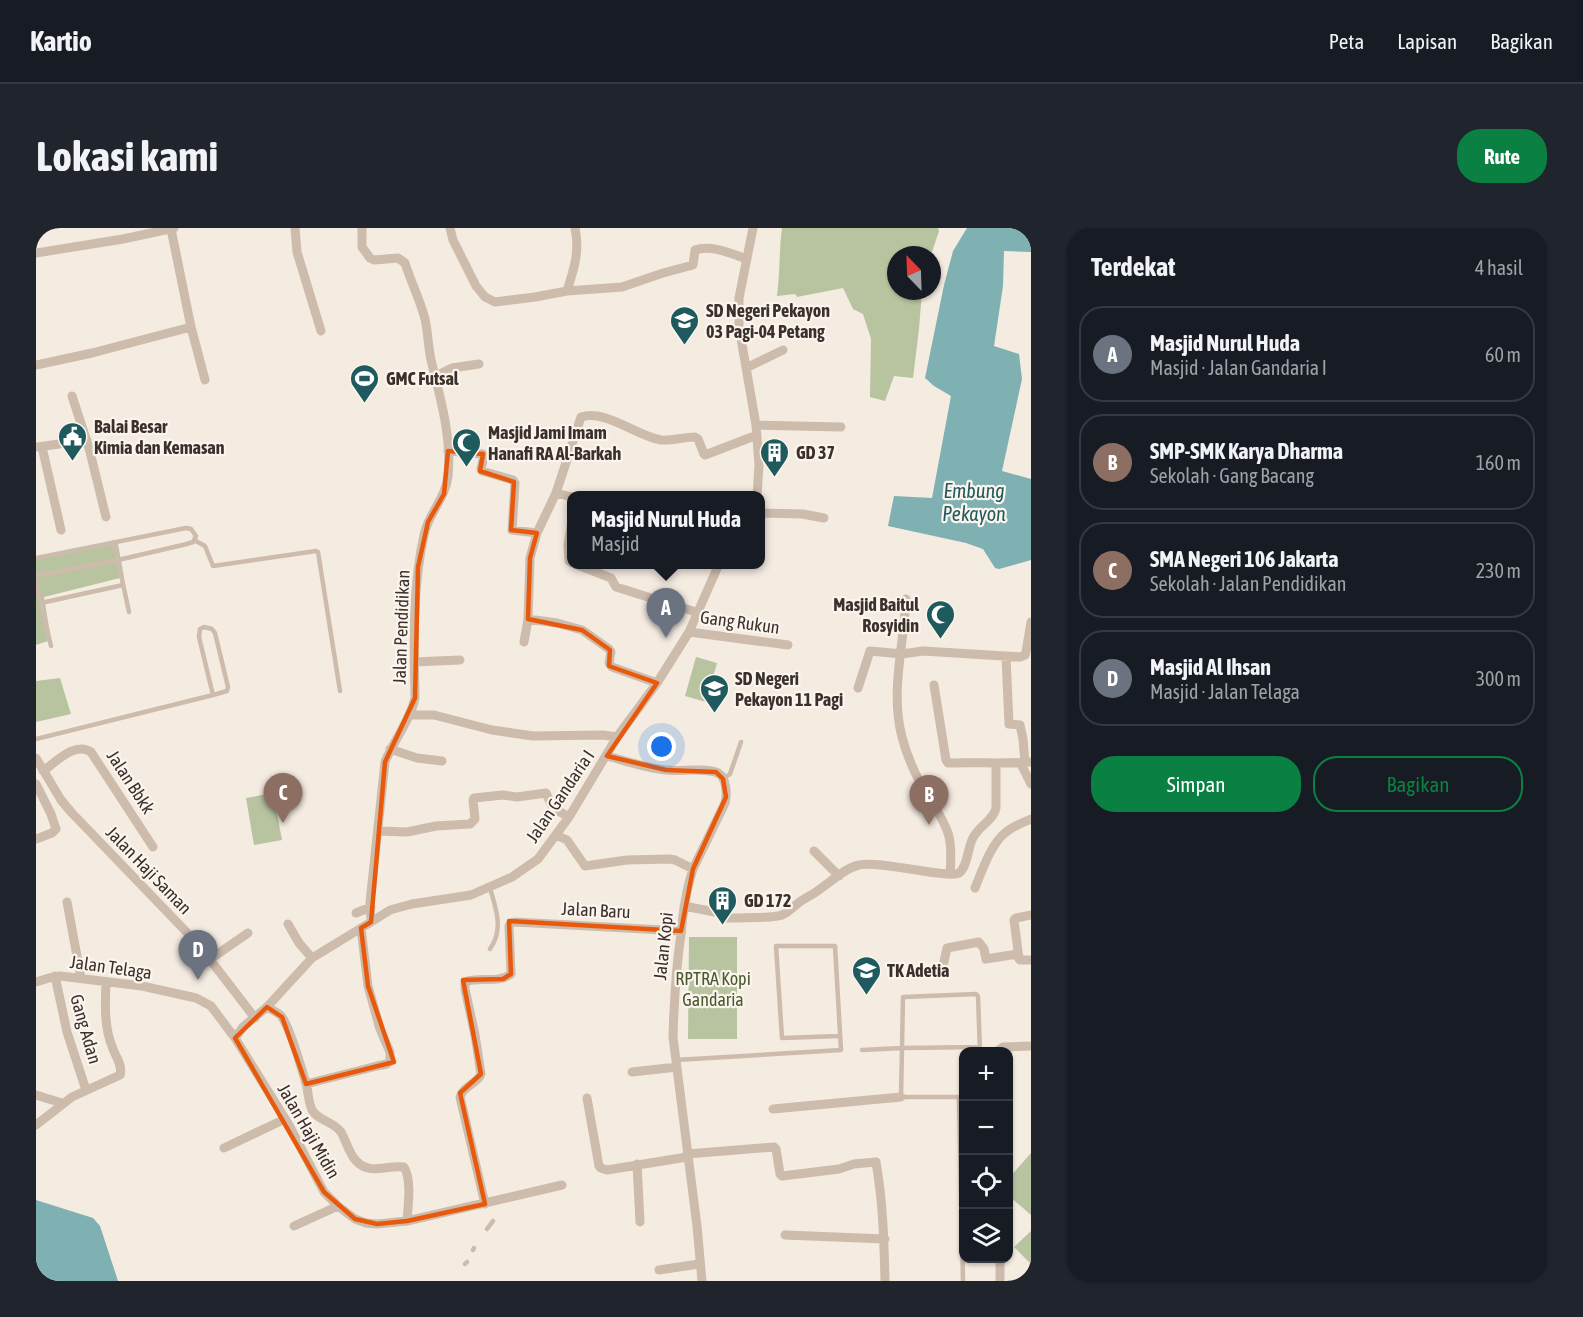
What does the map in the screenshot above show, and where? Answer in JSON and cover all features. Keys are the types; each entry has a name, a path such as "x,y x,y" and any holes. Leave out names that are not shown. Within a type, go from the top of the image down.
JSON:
{"street":[{"path":"36,253 123,239 172,228 191,327 205,380"},
{"path":"295,228 297,252 321,331"},
{"name":"Jalan Pendidikan","path":"362,228 362,247 370,258 374,260 398,258 405,263 424,318 446,421 448,451 448,476 444,494 424,533 418,567 415,600 415,698 410,715 385,762 370,907 372,922"},
{"path":"450,228 453,240 476,286 485,297 495,302 567,291 622,287 663,273 690,267 694,264 695,250 699,248 716,249 747,259"},
{"path":"567,291 576,261 578,245 576,228"},
{"path":"753,228 739,298 739,327 757,430 759,465 757,491"},
{"path":"36,365 110,349 191,327"},
{"path":"746,368 783,350"},
{"path":"436,376 452,368 479,364"},
{"path":"72,396 87,440 106,517"},
{"path":"524,642 528,619 530,558 537,533 556,493 580,418 592,415 602,417 660,439 695,437 705,454 757,430 842,427"},
{"path":"61,530 39,447 87,440"},
{"path":"448,451 483,454 481,468 483,472 513,480 515,483 512,530 537,533"},
{"path":"556,493 567,495"},
{"path":"765,513 803,514 824,518"},
{"path":"589,569 611,578 616,587 696,612"},
{"name":"Jalan Gandaria I","path":"235,1038 312,958 390,910 412,904 471,895 512,877 538,858 569,817 617,737 657,683 688,632 717,569"},
{"path":"906,599 897,688 902,736 919,782 948,832 950,874"},
{"path":"528,619 557,622 582,630 609,649 611,652 609,663 612,667 657,683"},
{"path":"858,688 870,651 902,654 923,651 1020,657 1025,655 1031,622"},
{"name":"Gang Rukun","path":"688,632 788,645"},
{"path":"1006,657 1009,724 1020,725 1031,784"},
{"path":"414,662 460,660"},
{"path":"934,685 948,763 1026,763"},
{"path":"410,715 434,716 492,730 533,736 603,735 617,737"},
{"name":"Jalan Bbkk","path":"38,765 82,748 91,752 153,847"},
{"path":"390,749 417,758 442,761"},
{"path":"607,756 666,770 717,772 723,779"},
{"path":"684,906 720,913 723,918 782,915 839,876 859,865 867,864 958,874 963,870 975,833 994,815 996,763"},
{"name":"Jalan Haji Saman","path":"38,765 71,812 198,944 255,1018"},
{"name":"Jalan Kopi","path":"702,1281 676,1064 674,1012 676,963 684,906 693,869 725,803 723,779"},
{"path":"36,784 56,829 52,833 36,838"},
{"path":"378,831 407,832 436,826 470,824 474,821 473,800 477,797 507,795 518,797 546,793 553,808 569,817"},
{"path":"975,888 985,863 999,839 1009,830 1031,819"},
{"path":"556,835 567,840 585,866 627,860 661,859 675,860 693,869"},
{"path":"813,851 839,876"},
{"path":"67,902 81,978"},
{"path":"356,913 370,907"},
{"path":"1031,915 1014,920 1020,960 1031,960"},
{"name":"Jalan Baru","path":"486,1204 460,1097 462,1091 479,1078 480,1074 465,984 467,980 503,979 511,974 510,924 516,921 681,931"},
{"path":"288,924 299,943 312,958"},
{"path":"306,1084 387,1064 391,1058 368,986 361,928"},
{"path":"209,960 248,933"},
{"path":"943,966 947,948 979,942 984,949 986,959 1018,954"},
{"name":"Jalan Telaga","path":"36,982 55,976 81,978 196,998 211,1006 235,1038"},
{"name":"Gang Adan","path":"55,976 67,1032 86,1090"},
{"path":"36,1125 62,1103 118,1077 122,1072 108,1033 105,1014 106,983"},
{"path":"267,1006 282,1017 290,1034 306,1084 310,1105 315,1115 339,1129 351,1155 359,1164 369,1168 404,1167 407,1171 409,1181 407,1221"},
{"name":"Jalan Haji Midin","path":"235,1038 285,1119 321,1187 338,1206 355,1219 377,1224 407,1221 562,1185"},
{"path":"1003,1047 1031,1046"},
{"path":"632,1072 676,1064"},
{"path":"36,1095 62,1103"},
{"path":"773,1109 901,1097"},
{"path":"587,1098 599,1166 607,1170 687,1155 774,1147 782,1176 876,1162 885,1239 885,1281 874,1281"},
{"path":"224,1148 285,1119"},
{"path":"637,1164 640,1222"},
{"path":"294,1226 338,1206"},
{"path":"785,1235 885,1239"},
{"path":"1000,1263 1000,1281"},
{"path":"659,1270 699,1264"}],"lane":[{"path":"36,558 186,528 191,529 196,536 187,544 36,576"},
{"path":"194,540 205,546 213,566 318,552 340,691"},
{"path":"114,542 129,612"},
{"path":"36,582 51,646"},
{"path":"41,603 123,585"},
{"path":"36,740 213,695 227,691 215,633 212,628 204,627 199,632 199,637 213,695"},
{"path":"723,779 730,774 741,742"},
{"path":"490,888 498,931 496,940 490,949"},
{"path":"676,1064 842,1050 835,946 776,946 782,1038 840,1036"},
{"path":"959,1097 901,1097 903,997 974,994 978,996 980,1047"},
{"path":"862,1050 959,1049"},
{"path":"962,1155 963,1209"},
{"path":"487,1229 493,1221"},
{"path":"963,1263 963,1281"}],"highlighted area":[{"path":"448,451 483,454 480,471 514,482 511,530 537,533 530,558 528,619 582,630 610,650 609,666 657,683 607,756 666,770 716,772 723,779 726,797 693,869 681,931 509,921 511,974 503,979 463,980 481,1074 460,1093 485,1204 407,1221 377,1224 355,1219 324,1192 235,1038 267,1007 282,1017 306,1084 394,1062 368,986 361,928 371,922 385,762 415,698 418,567 428,522 444,494"}],"green space":[{"path":"782,228 938,228 934,246 887,246 887,300 921,300 913,378 894,376 885,401 870,397 871,339 863,314 853,309 843,288 797,297 795,294 777,296"},
{"path":"118,544 124,577 44,597 51,640 36,645 36,557"},
{"path":"696,657 717,663 706,702 685,696"},
{"path":"60,678 71,714 36,722 36,681"},
{"path":"273,793 282,840 254,845 246,798"},
{"name":"RPTRA Kopi Gandaria","path":"689,937 737,937 737,1039 688,1039"},
{"path":"1031,1153 1031,1215 1013,1199 1013,1173"},
{"path":"1031,1231 1031,1264 1014,1247"}],"water":[{"name":"Embung Pekayon","path":"967,228 1031,228 1031,252 1004,251 1003,286 994,346 1019,354 1022,379 1002,471 1031,479 1031,560 999,569 995,568 983,549 966,543 888,526 894,496 932,498 951,396 925,378 953,251"},
{"path":"36,1200 93,1218 100,1226 118,1281 36,1281"}],"place":[{"name":"SD Negeri Pekayon 03 Pagi-04 Petang","path":"685,346"},
{"name":"GMC Futsal","path":"365,404"},
{"name":"Balai Besar Kimia dan Kemasan","path":"73,462"},
{"name":"Masjid Jami Imam Hanafi RA Al-Barkah","path":"467,468"},
{"name":"GD 37","path":"775,478"},
{"name":"Masjid Nurul Huda","path":"666,638"},
{"name":"Masjid Baitul Rosyidin","path":"940,640"},
{"name":"SD Negeri Pekayon 11 Pagi","path":"714,714"},
{"name":"SMA Negeri 106 Jakarta","path":"283,823"},
{"name":"SMP-SMK Karya Dharma","path":"929,825"},
{"name":"GD 172","path":"723,926"},
{"name":"Masjid Al Ihsan","path":"198,980"},
{"name":"TK Adetia","path":"866,996"}]}
